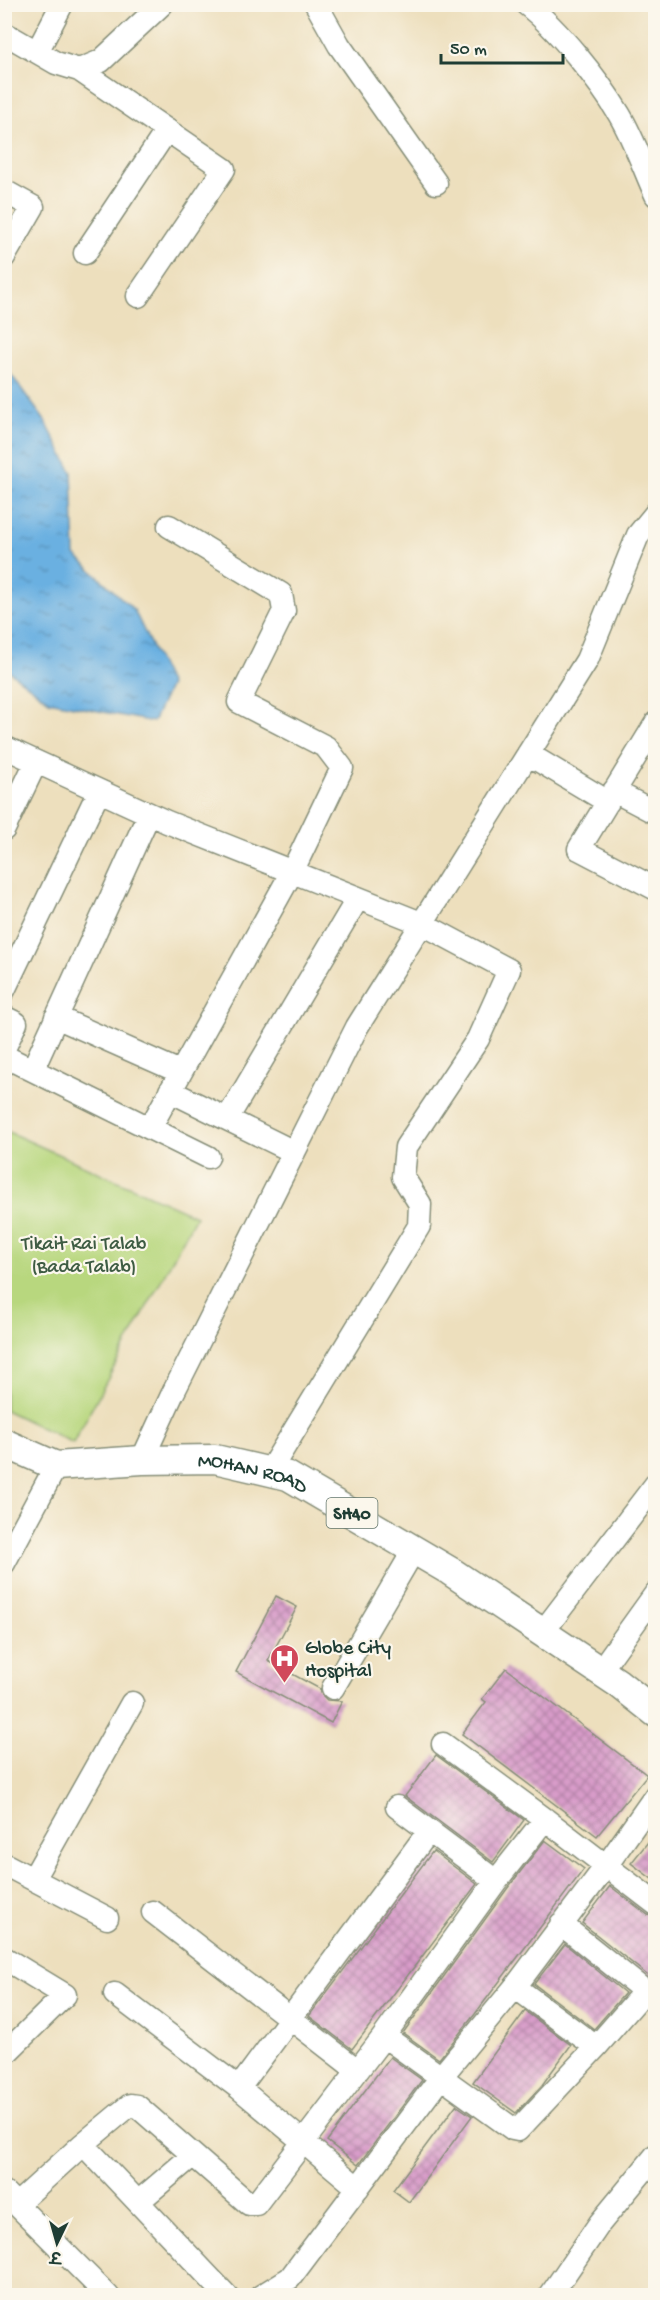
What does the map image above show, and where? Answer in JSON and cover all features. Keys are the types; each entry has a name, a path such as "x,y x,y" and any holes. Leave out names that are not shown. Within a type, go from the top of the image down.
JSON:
{"main road":[{"name":"MOHAN ROAD","path":"4,1443 56,1466 142,1460 215,1460 288,1476 450,1571 600,1671 656,1713"}],"street":[{"path":"37,52 63,4"},
{"path":"80,70 101,61 162,4"},
{"path":"316,4 339,45 436,183"},
{"path":"526,4 546,20 584,65 620,115 656,195"},
{"path":"4,33 56,63 80,70 224,170 138,296"},
{"path":"86,253 167,130"},
{"path":"4,191 33,207 4,257"},
{"path":"142,1460 172,1395 357,1027 587,660 638,535 656,513"},
{"path":"150,1128 292,872 342,768 326,747 238,702 284,611 281,594 169,526"},
{"path":"656,723 579,849 656,889"},
{"path":"4,747 149,814 422,923 509,970 478,1039 406,1147 403,1177 420,1204 418,1226 269,1472"},
{"path":"528,754 611,796 656,813"},
{"path":"4,829 36,762"},
{"path":"4,990 99,791"},
{"path":"33,1069 149,814"},
{"path":"227,1119 358,898"},
{"path":"4,1017 16,1023 4,1049"},
{"path":"56,1017 175,1082 227,1119 294,1152"},
{"path":"4,1056 208,1157"},
{"path":"4,1563 56,1466"},
{"path":"542,1633 656,1484"},
{"path":"333,1688 414,1550"},
{"path":"600,1671 656,1593"},
{"path":"33,1879 132,1702"},
{"path":"443,1744 656,1904"},
{"path":"261,2295 290,2278 441,2077 515,1987 656,1795"},
{"path":"397,1807 496,1881"},
{"path":"108,2295 11,2198 83,2144 127,2106 134,2105 252,2206 256,2204 384,2036 496,1881 545,1819"},
{"path":"239,2088 429,1831"},
{"path":"4,1864 107,1918"},
{"path":"153,1912 357,2070"},
{"path":"384,2036 513,2129 518,2130 596,2047 650,1996 561,1924"},
{"path":"4,1958 65,1995 4,2055"},
{"path":"515,1987 596,2047"},
{"path":"115,1994 239,2088 358,2188"},
{"path":"83,2144 227,2295"},
{"path":"550,2295 600,2223 656,2155"},
{"path":"138,2202 192,2156"}],"green space":[{"name":"Tikait Rai Talab (Bada Talab)","path":"4,1130 196,1216 73,1443 5,1410"}],"water":[{"path":"4,365 45,421 72,472 75,555 134,610 170,685 153,722 49,701 5,668"}],"building":[{"path":"276,1596 297,1607 268,1661 320,1689 327,1700 342,1701 331,1723 236,1672"},
{"path":"506,1668 647,1775 597,1836 462,1734 486,1702 482,1699"},
{"path":"436,1755 524,1820 493,1862 405,1796"},
{"path":"545,1840 584,1869 439,2059 403,2033"},
{"path":"648,1842 656,1848 656,1882 631,1863"},
{"path":"433,1851 477,1884 352,2049 309,2016"},
{"path":"610,1886 648,1915 656,1917 656,1982 582,1923"},
{"path":"565,1944 625,1993 594,2029 534,1984"},
{"path":"525,2011 571,2045 542,2085 516,2113 473,2082"},
{"path":"390,2057 422,2080 358,2165 327,2141"},
{"path":"456,2105 472,2116 409,2202 393,2190"}],"place":[{"name":"Globe City Hospital","path":"284,1684"}]}
